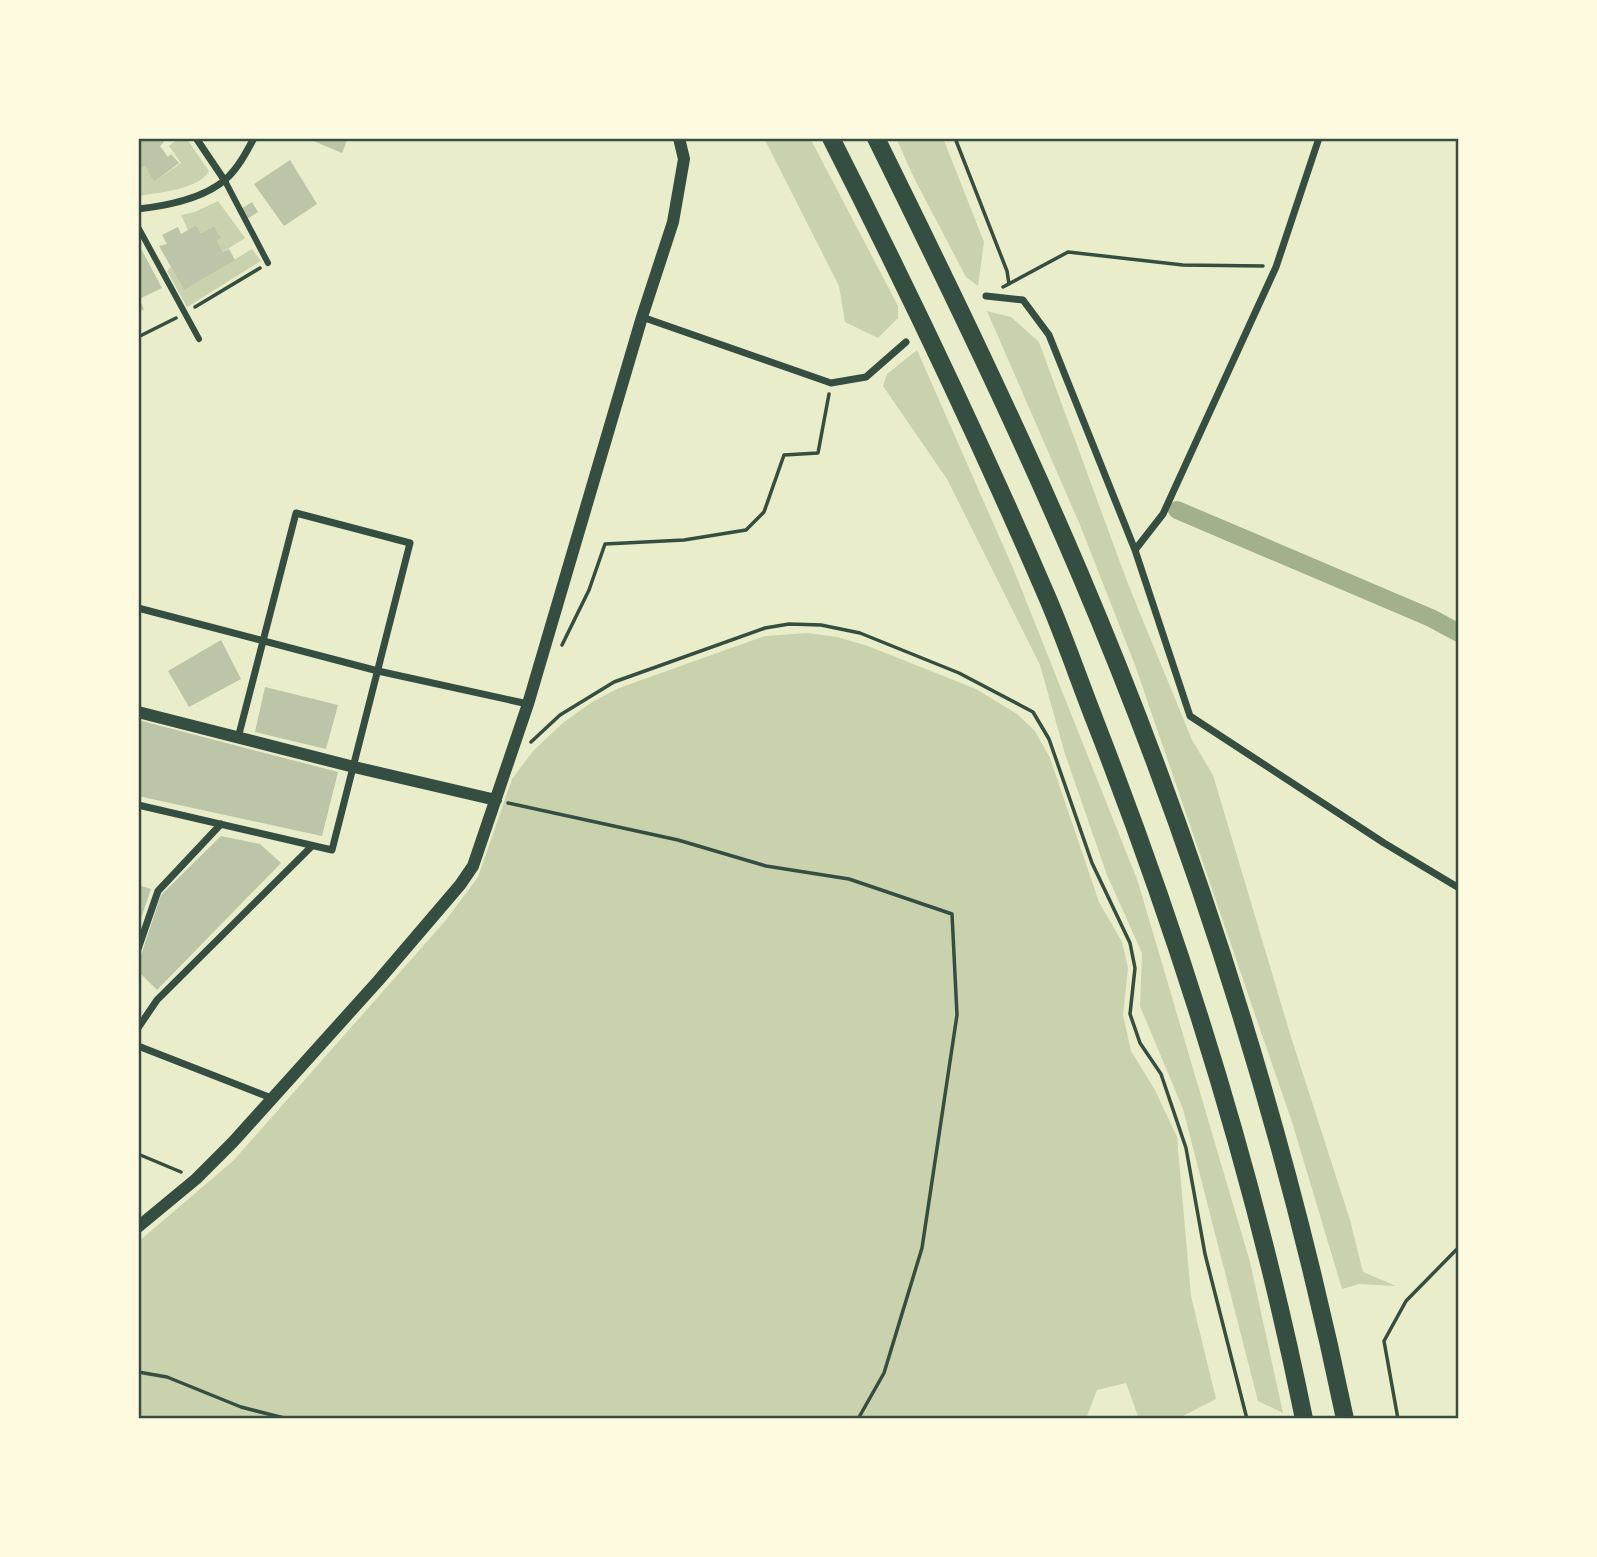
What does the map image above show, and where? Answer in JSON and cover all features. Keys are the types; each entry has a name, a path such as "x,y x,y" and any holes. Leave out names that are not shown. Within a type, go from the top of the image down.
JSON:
{"highway":[{"path":"831,138 920,315 984,456 1048,601 1121,787 1168,919 1213,1062 1253,1202 1304,1419"},
{"path":"876,138 1018,434 1081,577 1156,768 1207,909 1255,1065 1291,1192 1345,1419"}],"street":[{"path":"196,138 225,181 268,263"},
{"path":"138,209 187,200 225,181 242,160 254,138"},
{"path":"138,1227 196,1179 274,1099 473,866 528,704 642,317 673,222 684,159 679,138"},
{"path":"1135,550 1163,514 1276,267 1318,138"},
{"path":"138,228 199,339"},
{"path":"986,296 1023,300 1049,335 1135,550 1190,716 1384,843 1459,888"},
{"path":"642,317 831,383 866,377 906,342"},
{"path":"138,805 332,850 410,542 296,513 238,738"},
{"path":"138,608 378,671 528,704"},
{"path":"138,712 496,800"},
{"path":"138,949 158,891 221,824"},
{"path":"138,1028 157,1000 312,846"},
{"path":"138,1046 274,1099"}],"path":[{"path":"955,138 1007,271 1009,284"},
{"path":"986,296 1068,252 1182,265 1276,267"},
{"path":"138,337 185,314 268,263"},
{"path":"540,659 559,651 589,590 605,544 684,540 747,530 764,512 784,455 818,453 831,383"},
{"path":"516,740 529,744 560,716 614,682 765,628 789,624 821,625 860,633 959,673 1033,712 1049,739 1091,863 1130,943 1135,968 1130,1014 1140,1043 1161,1074 1186,1148 1205,1254 1247,1419"},
{"path":"496,800 678,840 766,866 849,879 952,914 957,1015 922,1248 884,1373 858,1419"},
{"path":"138,1154 196,1179"},
{"path":"1398,1419 1384,1340 1406,1301 1459,1247"},
{"path":"138,1372 167,1377 241,1407 288,1419"}],"green space":[{"path":"179,138 186,138 209,171 188,186 138,196 138,170 145,166 155,181 181,163 169,146"},
{"path":"764,138 810,138 898,306 898,318 878,338 845,322 839,286"},
{"path":"896,138 943,138 984,242 978,286 966,277"},
{"path":"218,201 245,238 223,252 217,241 221,238 214,226 201,233 196,225 188,230 181,215 195,212"},
{"path":"252,249 261,261 187,307 167,271 171,267 184,290"},
{"path":"987,311 1011,317 1039,342 1128,584 1192,740 1213,775 1291,1037 1350,1220 1363,1272 1396,1286 1359,1284 1342,1289 1292,1122 1135,665 1080,525"},
{"path":"917,350 1013,568 1138,882 1250,1262 1283,1413 1258,1401 1183,1109 1140,1006 1142,953 1107,875 1065,754 1040,665 947,479 883,386 887,374"},
{"path":"807,633 837,637 868,646 976,689 1017,714 1035,731 1050,758 1099,902 1122,942 1128,968 1123,1015 1131,1051 1155,1090 1177,1137 1191,1296 1216,1399 1177,1419 1139,1419 1126,1383 1097,1390 1086,1419 138,1419 138,1242 233,1161 446,920 478,877 512,779 534,750 564,722 592,702 619,688 765,636"}],"building":[{"path":"138,138 160,138 164,142 160,146 168,157 171,154 179,163 154,182 145,166 138,170"},
{"path":"348,138 342,153 311,140"},
{"path":"290,160 317,204 284,226 254,184"},
{"path":"252,202 258,212 247,219 241,209"},
{"path":"196,225 201,233 214,226 221,238 217,241 223,252 229,249 235,260 184,290 159,246 167,244 162,235 178,227 181,234"},
{"path":"138,243 162,288 139,299 144,309 138,313"},
{"path":"221,640 241,679 189,707 168,671"},
{"path":"265,687 338,705 326,749 255,732"},
{"path":"138,720 338,772 322,836 138,796"},
{"path":"221,836 260,844 281,863 157,990 138,971 138,964 161,895"},
{"path":"138,885 151,889 139,924 138,924"}],"waterway":[{"path":"1177,510 1431,618 1459,633"}]}
